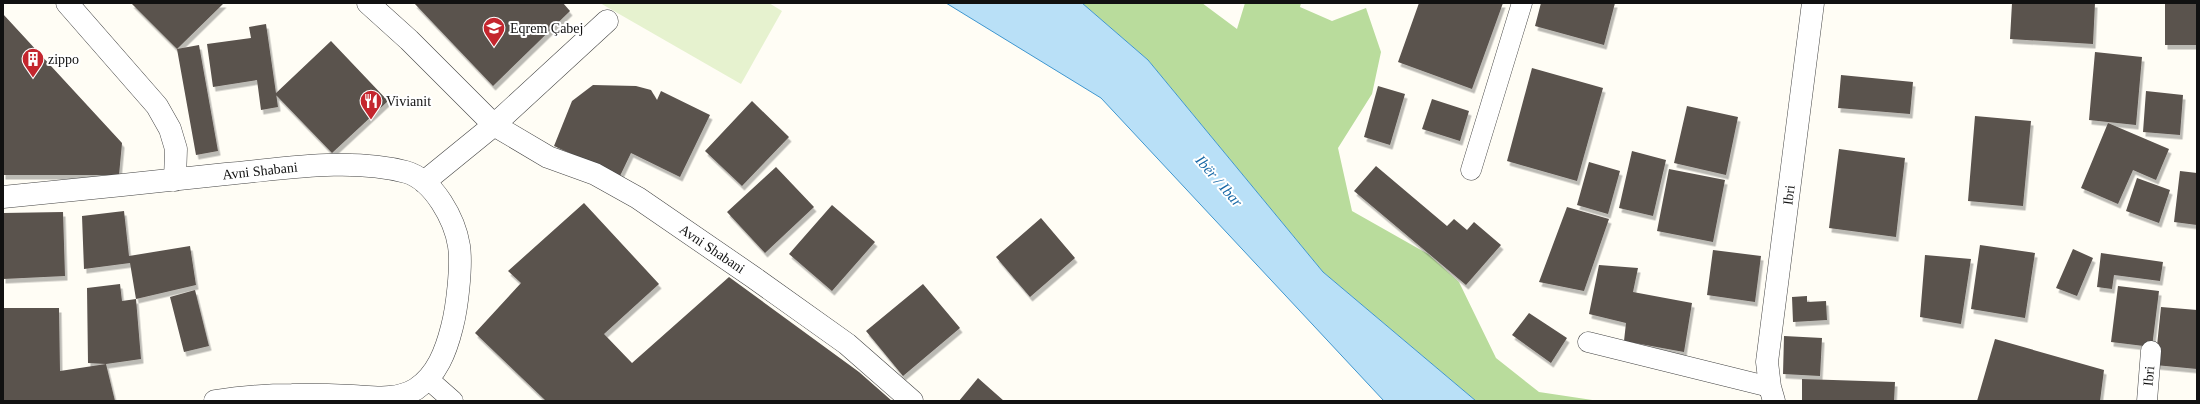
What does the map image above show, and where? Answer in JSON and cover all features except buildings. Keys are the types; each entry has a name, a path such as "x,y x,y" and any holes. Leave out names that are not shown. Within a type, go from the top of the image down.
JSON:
{"street":[{"path":"67,3 157,106 170,129 176,149 175,180"},
{"name":"Avni Shabani","path":"368,3 409,40 494,125 548,157 595,174 638,198 847,344 912,401"},
{"name":"Ibri","path":"1772,394 1767,362 1813,3"},
{"path":"215,401 293,395 393,399 415,389 428,379 440,363 457,309 459,247 452,221 442,202 424,182 494,125 607,21"},
{"name":"Avni Shabani","path":"3,197 307,166 369,166 408,173 424,182"}],"lane":[{"path":"1471,170 1522,3"},
{"name":"Ibri","path":"1588,342 1772,394"},
{"name":"Ibri","path":"2147,401 2151,350"},
{"path":"428,379 453,401"}],"green space":[{"path":"600,3 769,3 782,11 741,84"},
{"path":"1082,3 1202,3 1237,29 1245,3 1301,3 1300,7 1332,21 1366,8 1381,52 1372,94 1338,148 1352,211 1428,254 1459,282 1496,358 1539,392 1599,401 1476,401 1323,272 1148,60"}],"water":[{"name":"Ibër / Ibar","path":"946,3 1082,3 1148,60 1323,272 1476,401 1384,401 1101,98"}],"place":[{"name":"Eqrem Çabej","path":"494,48"},
{"name":"zippo","path":"33,78"},
{"name":"Vivianit","path":"371,120"}]}
